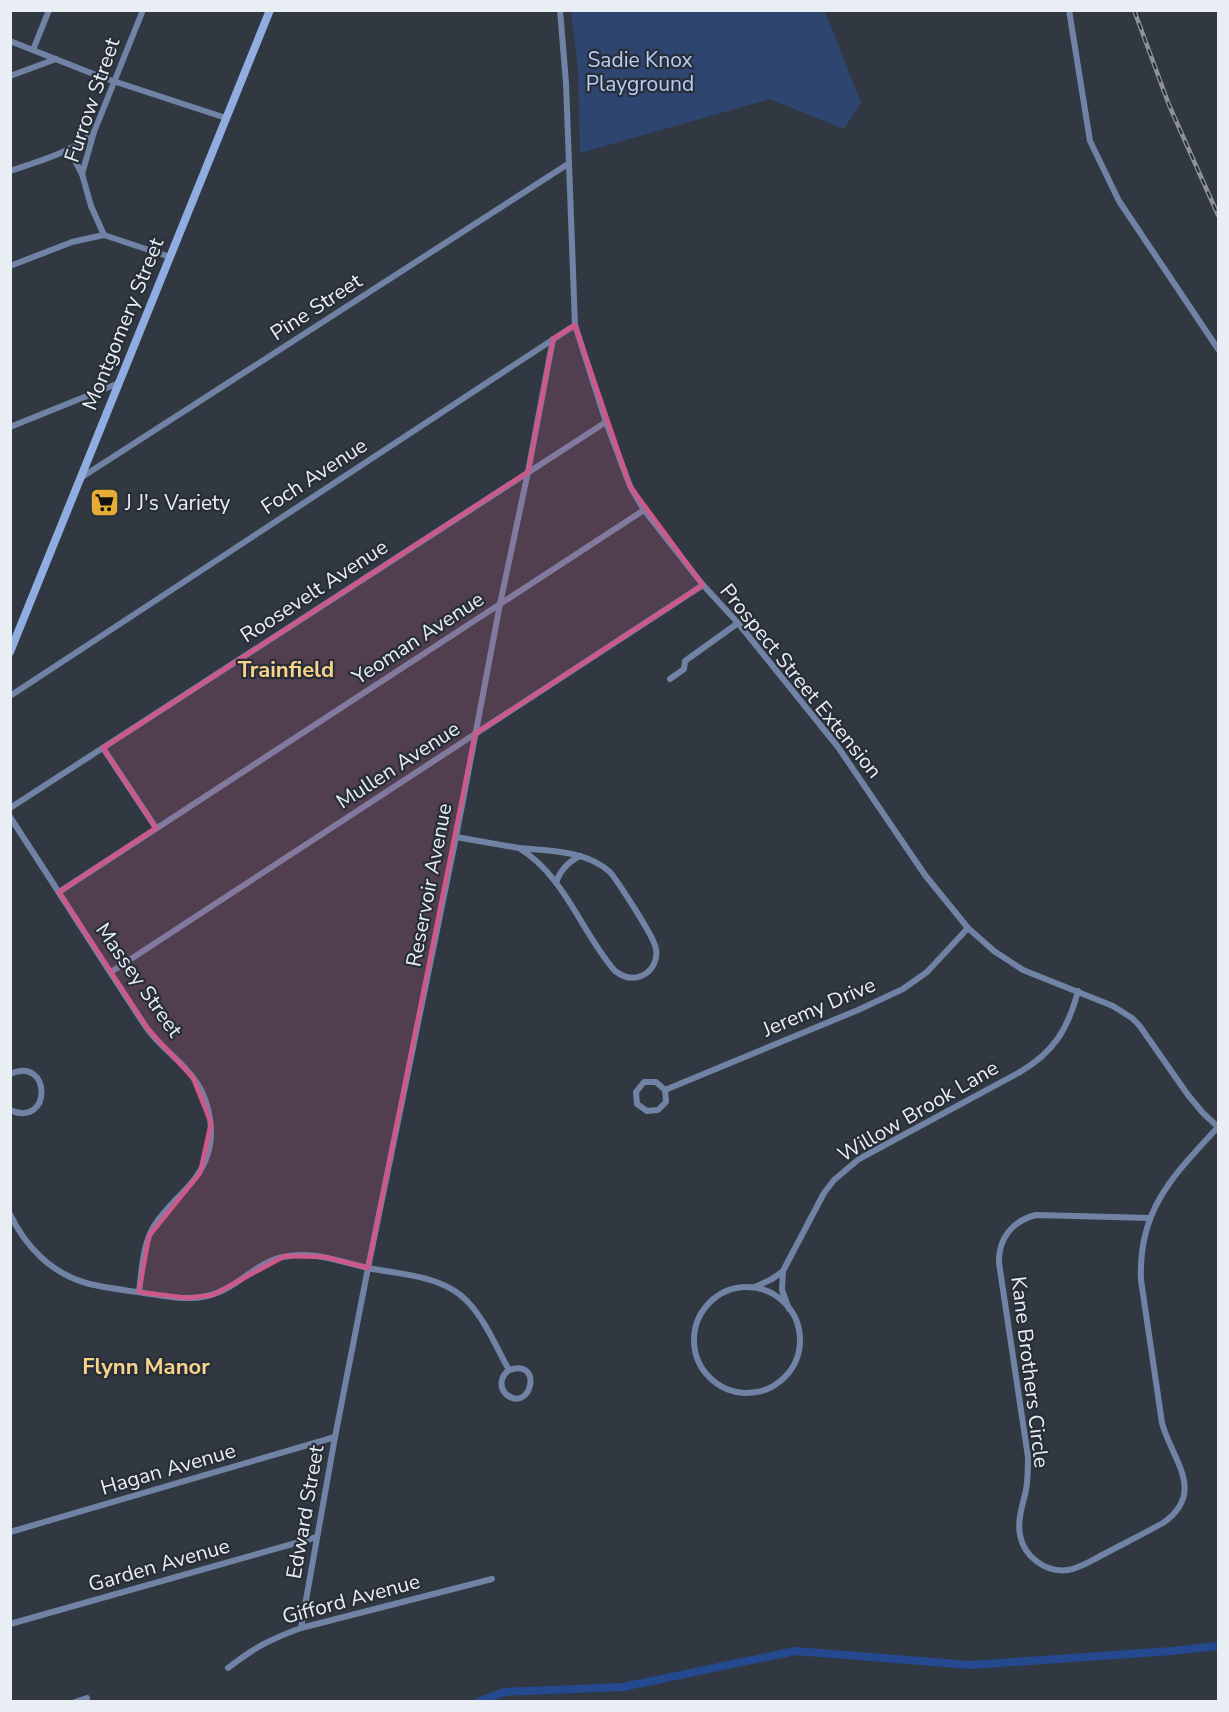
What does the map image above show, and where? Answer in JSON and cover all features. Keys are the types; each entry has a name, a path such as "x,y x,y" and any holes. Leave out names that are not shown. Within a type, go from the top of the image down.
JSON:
{"main road":[{"name":"Montgomery Street","path":"10,652 270,10"}],"street":[{"path":"33,50 49,10"},
{"name":"Furrow Street","path":"104,235 91,206 82,174 94,132 142,10"},
{"name":"Prospect Street Extension","path":"560,10 566,83 575,325 606,422 630,486 644,510 703,585 738,622 838,747 925,875 968,928 994,951 1023,970 1113,1006 1132,1018 1195,1104 1218,1127"},
{"path":"1069,10 1090,141 1119,201 1218,349"},
{"path":"10,41 113,81 226,118"},
{"path":"10,76 56,59"},
{"path":"10,171 65,151 94,132"},
{"path":"65,151 74,159 82,174"},
{"name":"Pine Street","path":"81,478 568,164"},
{"path":"10,266 72,242 104,235 170,257"},
{"name":"Foch Avenue","path":"10,696 575,325"},
{"name":"Reservoir Avenue","path":"335,1437 456,837 553,339"},
{"path":"10,427 118,383"},
{"name":"Roosevelt Avenue","path":"10,808 606,422"},
{"name":"Yeoman Avenue","path":"59,892 644,510"},
{"name":"Mullen Avenue","path":"111,972 703,585"},
{"path":"670,679 684,669 685,661 738,622"},
{"path":"103,748 156,828"},
{"name":"Massey Street","path":"10,817 148,1029 193,1078 205,1099 211,1123 209,1147 200,1173 165,1212 149,1236 143,1257 139,1292"},
{"path":"456,837 519,848 564,852 602,865 612,875 655,944 656,961 650,970 641,976 630,978 615,971 556,883 541,864 519,848"},
{"path":"556,883 564,868 580,856"},
{"name":"Jeremy Drive","path":"665,1090 903,989 927,972 968,928"},
{"name":"Willow Brook Lane","path":"783,1271 824,1193 840,1174 860,1159 1037,1061 1053,1046 1066,1026 1078,991"},
{"path":"10,1074 21,1071 34,1075 40,1081 43,1093 39,1104 33,1110 11,1113"},
{"path":"644,1082 656,1082 665,1090 666,1102 658,1110 646,1111 637,1104 636,1092 644,1082"},
{"name":"Kane Brothers Circle","path":"1150,1218 1036,1215 1022,1220 1010,1229 1000,1248 999,1263 1028,1457 1020,1537 1030,1556 1048,1568 1062,1570 1083,1565 1163,1523 1182,1501 1184,1479 1162,1424 1142,1287 1142,1257 1146,1230 1155,1206 1170,1182 1218,1127"},
{"path":"10,1214 30,1246 46,1262 63,1273 94,1285 187,1298 213,1295 267,1262 285,1256 303,1255 325,1257 440,1283 458,1293 479,1315 509,1370"},
{"path":"753,1287 772,1280 783,1271"},
{"path":"783,1271 782,1290 797,1324 800,1341 797,1357 789,1372 777,1383 762,1391 745,1393 721,1386 708,1375 698,1361 694,1336 698,1319 707,1305 720,1294 736,1288 753,1287 777,1297 789,1309"},
{"path":"521,1368 530,1377 531,1386 524,1396 511,1397 503,1390 502,1377 509,1370 521,1368"},
{"name":"Hagan Avenue","path":"10,1532 335,1437"},
{"name":"Edward Street","path":"301,1628 335,1437"},
{"name":"Garden Avenue","path":"10,1624 317,1537"},
{"name":"Gifford Avenue","path":"228,1668 250,1650 301,1628 492,1579"},
{"path":"75,1701 87,1698"}],"highlighted area":[{"path":"575,325 630,486 703,585 475,734 368,1268 325,1257 285,1256 213,1295 187,1298 139,1292 149,1236 200,1173 211,1123 193,1078 148,1029 59,892 156,828 103,748 528,472 553,339"}],"green space":[{"name":"Sadie Knox Playground","path":"571,11 825,11 861,103 844,129 770,99 580,153 578,71"}],"waterway":[{"path":"478,1702 504,1692 623,1687 795,1651 971,1665 1218,1646"}],"railway":[{"path":"1134,10 1169,105 1218,215"}],"place":[{"name":"J J's Variety","path":"104,503"}],"district":[{"name":"Trainfield","path":"286,669"},
{"name":"Flynn Manor","path":"146,1366"}]}
